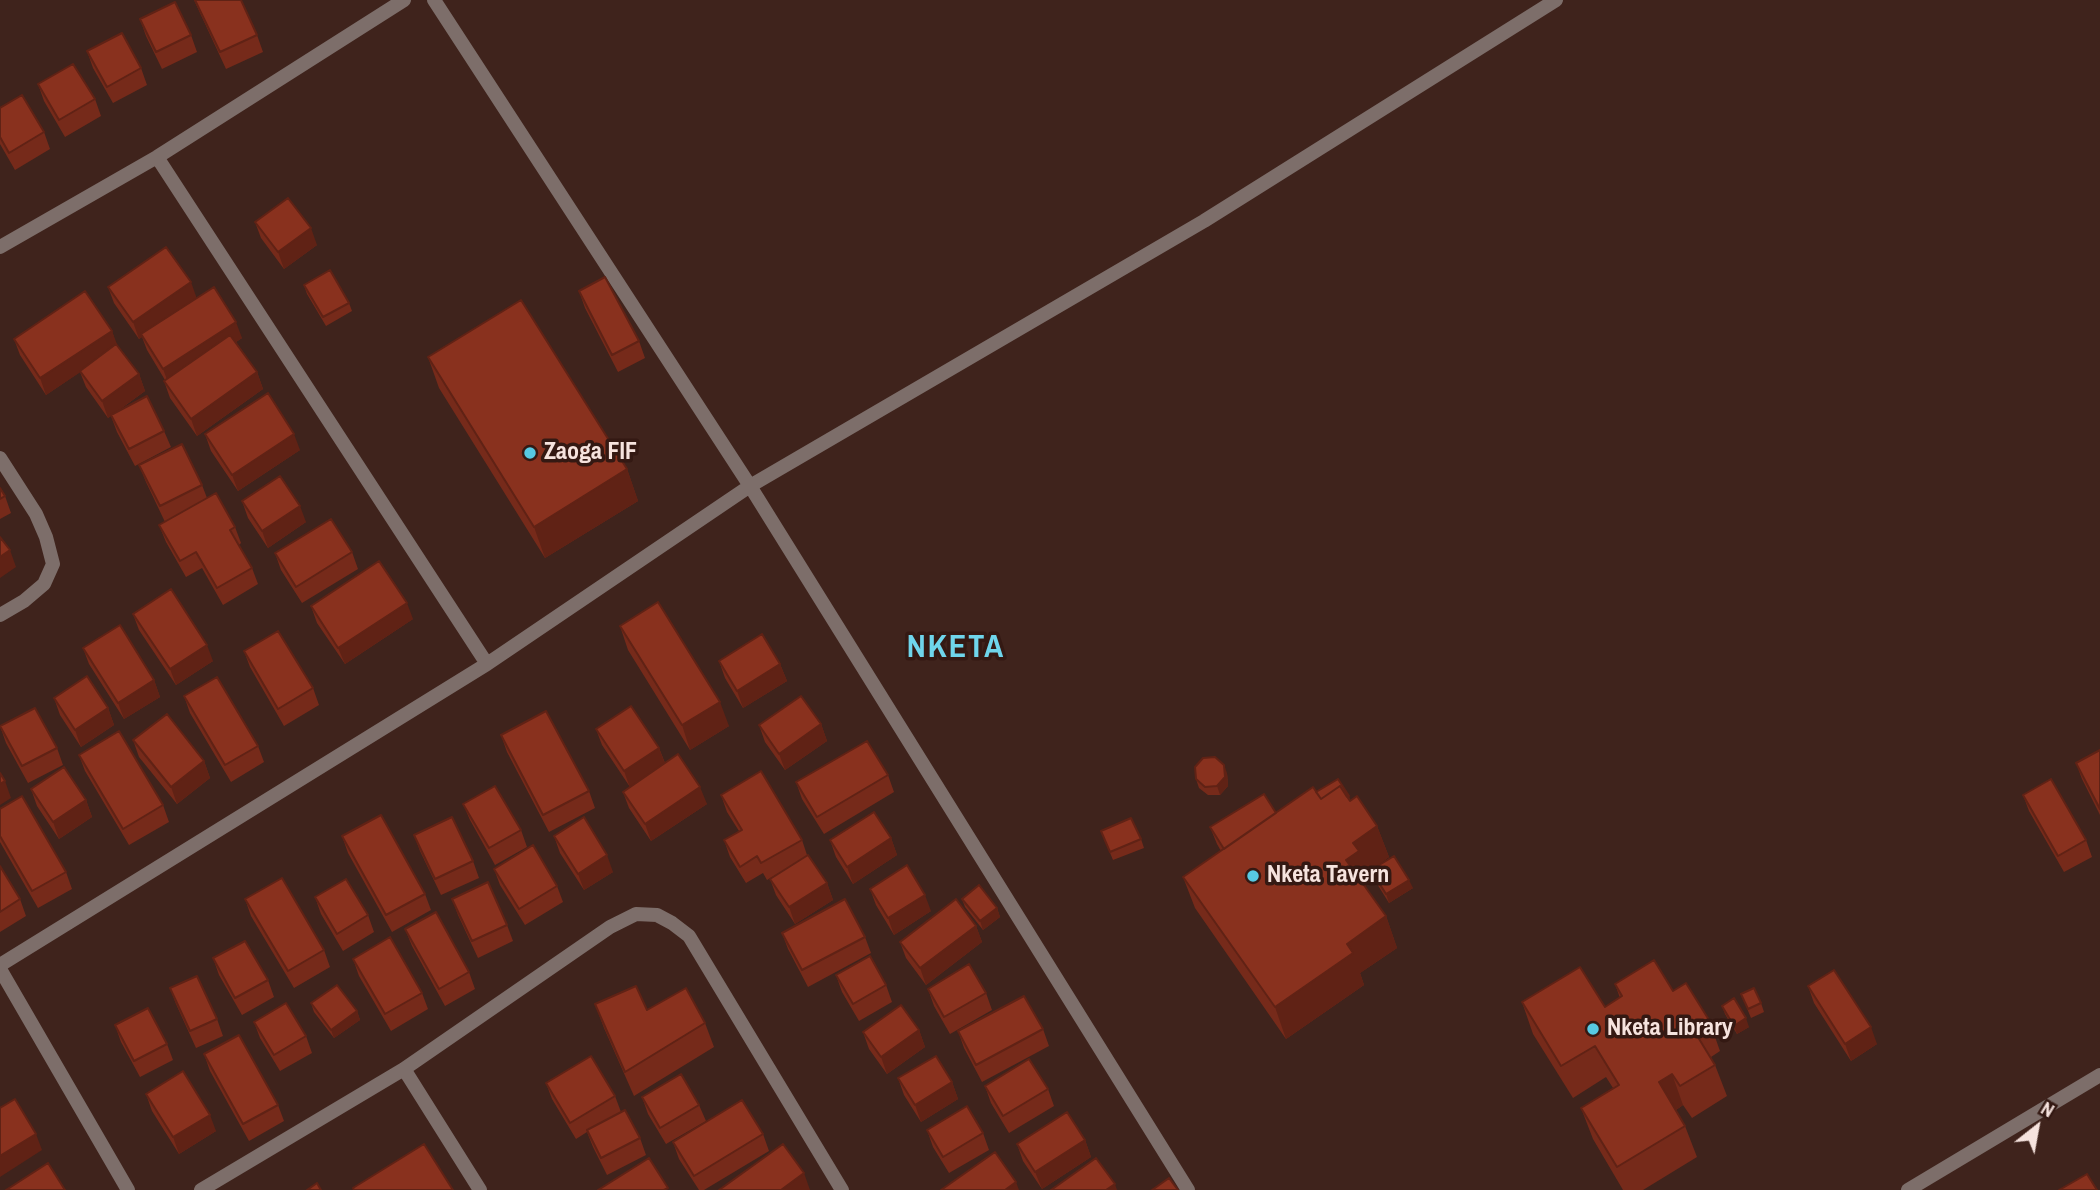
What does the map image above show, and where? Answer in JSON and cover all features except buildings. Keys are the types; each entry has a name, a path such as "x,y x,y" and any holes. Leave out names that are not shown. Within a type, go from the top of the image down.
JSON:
{"street":[{"path":"0,247 157,156 404,0"},
{"path":"433,0 750,486 1188,1190"},
{"path":"128,1190 0,967 487,664 750,486 1204,221 1556,0"},
{"path":"157,156 487,664"},
{"path":"0,458 36,514 53,564 44,584 24,601 0,615"},
{"path":"201,1190 404,1069 610,927 636,914 657,915 689,936 842,1190"},
{"path":"404,1069 480,1190"},
{"path":"1911,1189 2100,1075"}],"place":[{"name":"Zaoga FIF","path":"530,453"},
{"name":"Nketa Tavern","path":"1253,876"},
{"name":"Nketa Library","path":"1593,1029"}],"district":[{"name":"NKETA","path":"956,648"}]}
